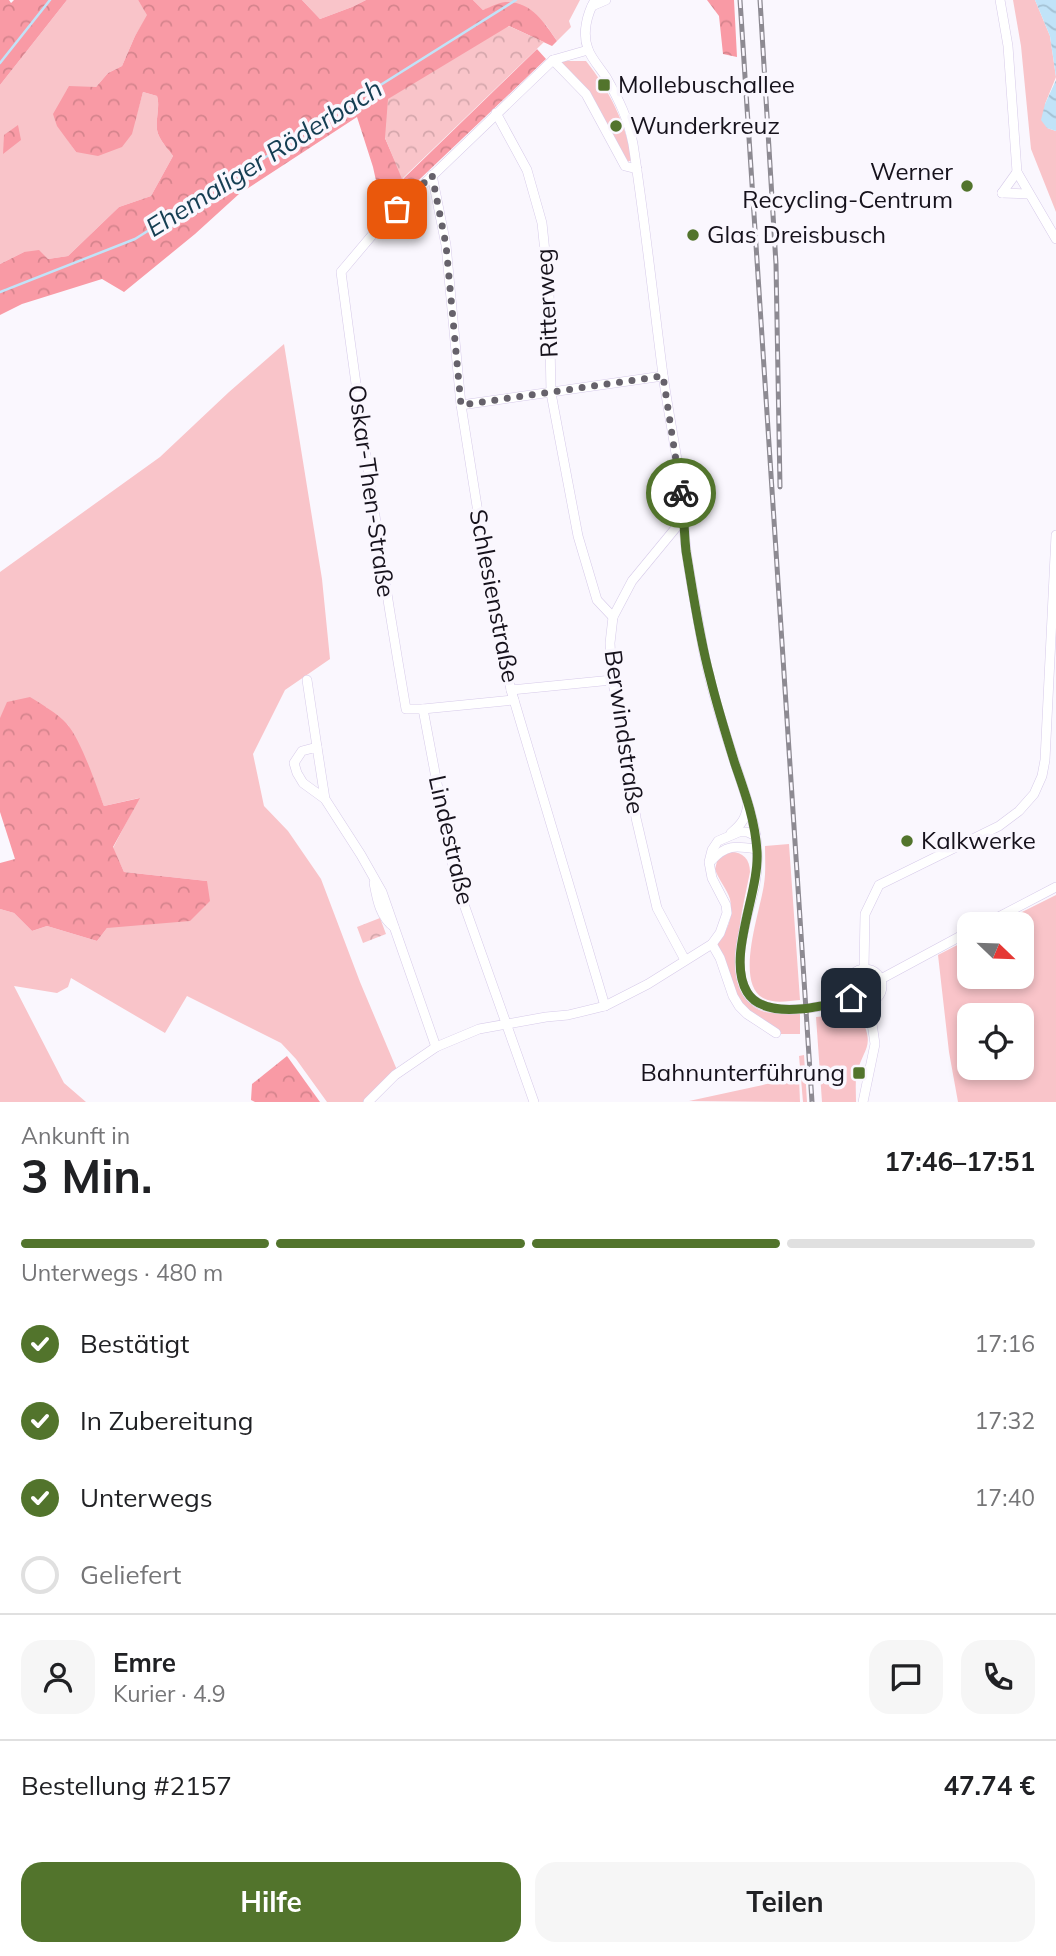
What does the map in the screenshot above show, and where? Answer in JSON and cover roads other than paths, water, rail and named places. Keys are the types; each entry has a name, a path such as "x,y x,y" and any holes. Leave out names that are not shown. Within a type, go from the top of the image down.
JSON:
{"street":[{"path":"606,0 593,3 587,17 585,33 588,50 609,82 629,121 683,503 686,550 701,640 756,836 756,882 740,962 742,979 746,992 755,1003 768,1008 831,1005 851,998"},
{"path":"1000,0 1008,46 1017,172 1056,239"},
{"path":"432,175 553,60 588,50"},
{"path":"553,60 586,94 625,166 637,169"},
{"name":"Ritterweg","path":"496,113 527,170 542,223 549,291 551,393 578,536 597,600 613,617"},
{"path":"1017,172 1002,193 1028,194"},
{"name":"Oskar-Then-Straße","path":"423,709 406,709 383,579 341,272 379,227 432,175"},
{"name":"Schlesienstraße","path":"432,175 446,245 461,405 483,544 511,690 605,1006"},
{"path":"461,405 663,376"},
{"name":"Berwindstraße","path":"683,519 632,581 613,617 610,643 612,680 627,740 636,818 657,908 685,960"},
{"path":"864,968 865,914 879,885 999,826 1019,811 1034,794 1042,776 1056,535"},
{"path":"307,680 325,799"},
{"path":"511,690 612,680"},
{"path":"423,709 514,701"},
{"name":"Lindestraße","path":"423,709 456,879 534,1102"},
{"path":"317,747 302,751 294,763 297,773 303,783 325,799 382,892 436,1047"},
{"path":"369,1102 395,1075 436,1047 479,1029 568,1015 605,1006 648,984 712,944 720,933 727,913 726,905 712,878 709,862 712,850 718,841 742,824 748,802"},
{"path":"729,835 747,832 756,836"},
{"path":"709,862 726,848 757,849"},
{"path":"1009,912 1056,887"},
{"path":"881,979 957,939"},
{"path":"712,944 739,1006 776,1033"},
{"path":"864,968 874,971 881,979 882,988 878,998 869,1003 860,1003 851,998 847,988 848,978 855,971 864,968"},
{"path":"863,1102 875,1044 869,1003"}],"water":[{"path":"1035,0 1056,0 1056,77 1050,36"},
{"path":"1056,80 1056,131 1047,128 1041,120"}],"waterway":[{"path":"0,63 50,0"},
{"name":"Ehemaliger Röderbach","path":"0,292 135,239 516,0"}],"railway":[{"path":"740,0 812,1102"},
{"path":"760,0 776,264 780,487"}],"place":[{"name":"Mollebuschallee","path":"604,85"},
{"name":"Wunderkreuz","path":"616,126"},
{"name":"Werner Recycling-Centrum","path":"967,186"},
{"name":"Glas Dreisbusch","path":"693,235"},
{"name":"Kalkwerke","path":"907,841"},
{"name":"Bahnunterführung","path":"859,1073"}]}
